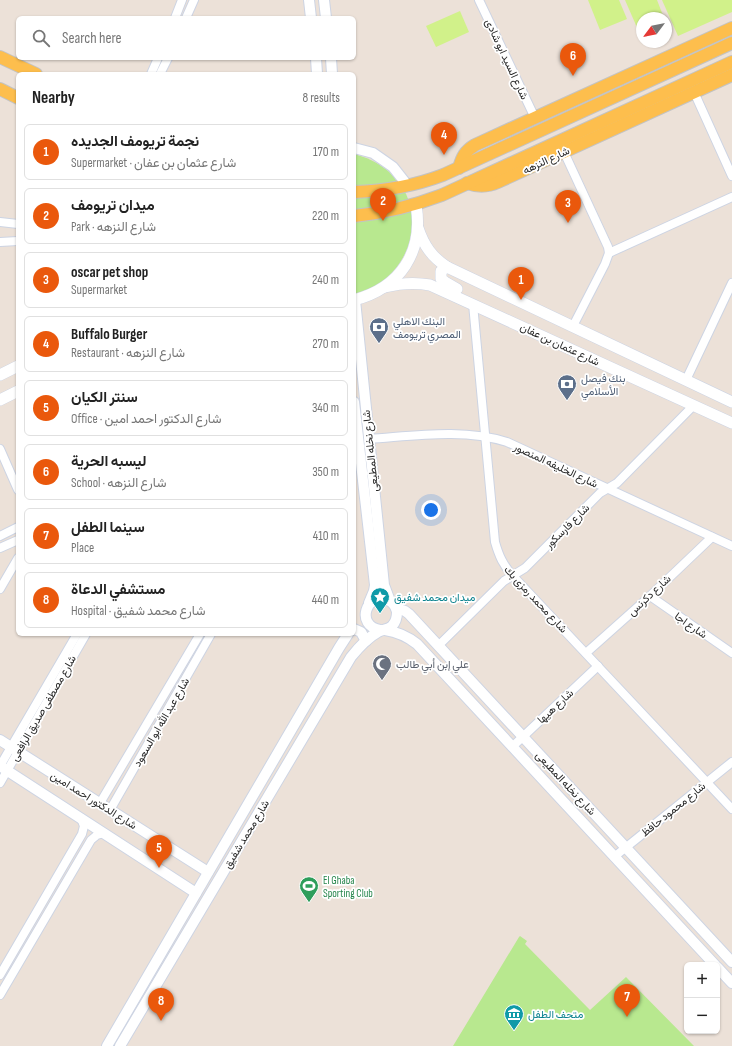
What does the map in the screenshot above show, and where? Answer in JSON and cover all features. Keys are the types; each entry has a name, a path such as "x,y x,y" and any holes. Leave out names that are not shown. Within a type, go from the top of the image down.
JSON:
{"main road":[{"path":"459,168 464,154 469,149 732,28"},
{"path":"356,192 375,192 408,186 426,181 459,168 732,43"},
{"path":"0,57 32,72"},
{"path":"356,216 378,214 416,205 442,195 732,62"},
{"name":"شارع النزهه","path":"467,183 482,186 490,185 732,75"},
{"path":"0,89 16,97"},
{"path":"356,299 371,295 385,287 398,275 408,261 415,245 418,228 416,205"},
{"name":"شارع عثمان بن عفان","path":"418,228 428,251 447,267 732,402"},
{"path":"447,267 441,271 441,279 463,293 470,302"},
{"name":"شارع عثمان بن عفان","path":"385,287 400,283 415,282 430,284 732,423"},
{"path":"0,374 16,367"},
{"path":"0,400 16,392"}],"street":[{"path":"176,16 182,0"},
{"path":"187,16 194,0"},
{"path":"309,0 311,16"},
{"path":"324,0 326,16"},
{"name":"شارع السيد ابو شادى","path":"479,0 535,118"},
{"path":"152,72 157,60"},
{"path":"161,72 167,60"},
{"path":"316,60 317,72"},
{"path":"330,60 332,72"},
{"path":"694,92 732,176"},
{"path":"356,149 373,153 393,167 408,186"},
{"path":"564,152 608,247 605,264 573,326"},
{"path":"608,253 732,198"},
{"path":"0,222 16,224"},
{"path":"0,242 16,241"},
{"path":"686,380 732,283"},
{"name":"شارع محمد رمزى بك","path":"470,302 495,542 498,555 505,567 513,576 732,809"},
{"name":"شارع نخله المطيعى","path":"356,319 369,439 379,585 370,603"},
{"name":"شارع فارسكور","path":"438,646 504,581 525,568 600,493 616,483 694,405"},
{"name":"شارع نخله المطيعى","path":"356,430 356,447 379,585 393,605 409,614 732,962"},
{"name":"شارع الخليفه المنصور","path":"369,439 465,434 484,436 507,442 732,546"},
{"path":"0,449 16,485"},
{"path":"0,536 16,528"},
{"name":"شارع دكرنس","path":"586,653 650,596 712,537"},
{"path":"0,548 16,541"},
{"path":"0,588 16,561"},
{"name":"شارع اجا","path":"650,596 732,653"},
{"path":"382,598 393,605 397,617 395,622 389,628 383,630 376,629 369,624 365,616 365,611 370,603 382,598"},
{"path":"356,626 365,616"},
{"path":"356,629 361,632 366,641"},
{"name":"شارع نخله المطيعى","path":"383,630 397,632 408,637 417,644 712,962"},
{"name":"شارع محمد شفيق","path":"120,1046 344,668 351,657 366,641 383,630"},
{"name":"شارع مصطفى صديق الرافعى","path":"14,750 76,636"},
{"name":"شارع مصطفى صديق الرافعى","path":"0,783 2,767 85,636"},
{"name":"شارع عبد الله ابو السعود","path":"100,803 199,636"},
{"name":"شارع عبد الله ابو السعود","path":"110,810 211,636"},
{"name":"شارع محمد شفيق","path":"107,1046 347,636"},
{"name":"شارع هيها","path":"512,747 598,666"},
{"name":"شارع الدكتور احمد امين","path":"0,740 208,872"},
{"name":"شارع محمود حافظ","path":"614,857 732,762"},
{"name":"شارع الدكتور احمد امين","path":"2,767 196,893"},
{"path":"0,975 82,834 84,826 81,818"},
{"path":"0,995 91,840 97,835 104,833"},
{"path":"720,970 732,984"}],"green space":[{"path":"588,0 619,0 627,19 600,30"},
{"path":"625,0 657,0 662,12 636,12 636,25"},
{"path":"662,0 732,0 732,12 678,36 672,22 672,12 667,12"},
{"path":"460,11 469,32 436,47 426,26"},
{"path":"356,155 371,160 387,170 401,186 410,204 412,223 410,242 402,260 390,275 374,287 356,293"},
{"path":"520,936 527,941 525,944 590,1010 626,977 694,1046 453,1046"}],"place":[{"name":"ليسبه الحرية","path":"573,76"},
{"name":"Buffalo Burger","path":"444,155"},
{"name":"ميدان تريومف","path":"383,221"},
{"name":"oscar pet shop","path":"568,223"},
{"name":"نجمة تريومف الجديده","path":"521,300"},
{"name":"البنك الاهلي المصري تريومف","path":"379,344"},
{"name":"بنك فيصل الأسلامي","path":"567,401"},
{"name":"ميدان محمد شفيق","path":"380,614"},
{"name":"علي إبن أبي طالب","path":"382,681"},
{"name":"سنتر الكيان","path":"159,868"},
{"name":"El Ghaba Sporting Club","path":"309,903"},
{"name":"سينما الطفل","path":"627,1017"},
{"name":"مستشفي الدعاة","path":"161,1021"},
{"name":"متحف الطفل","path":"514,1031"}]}
